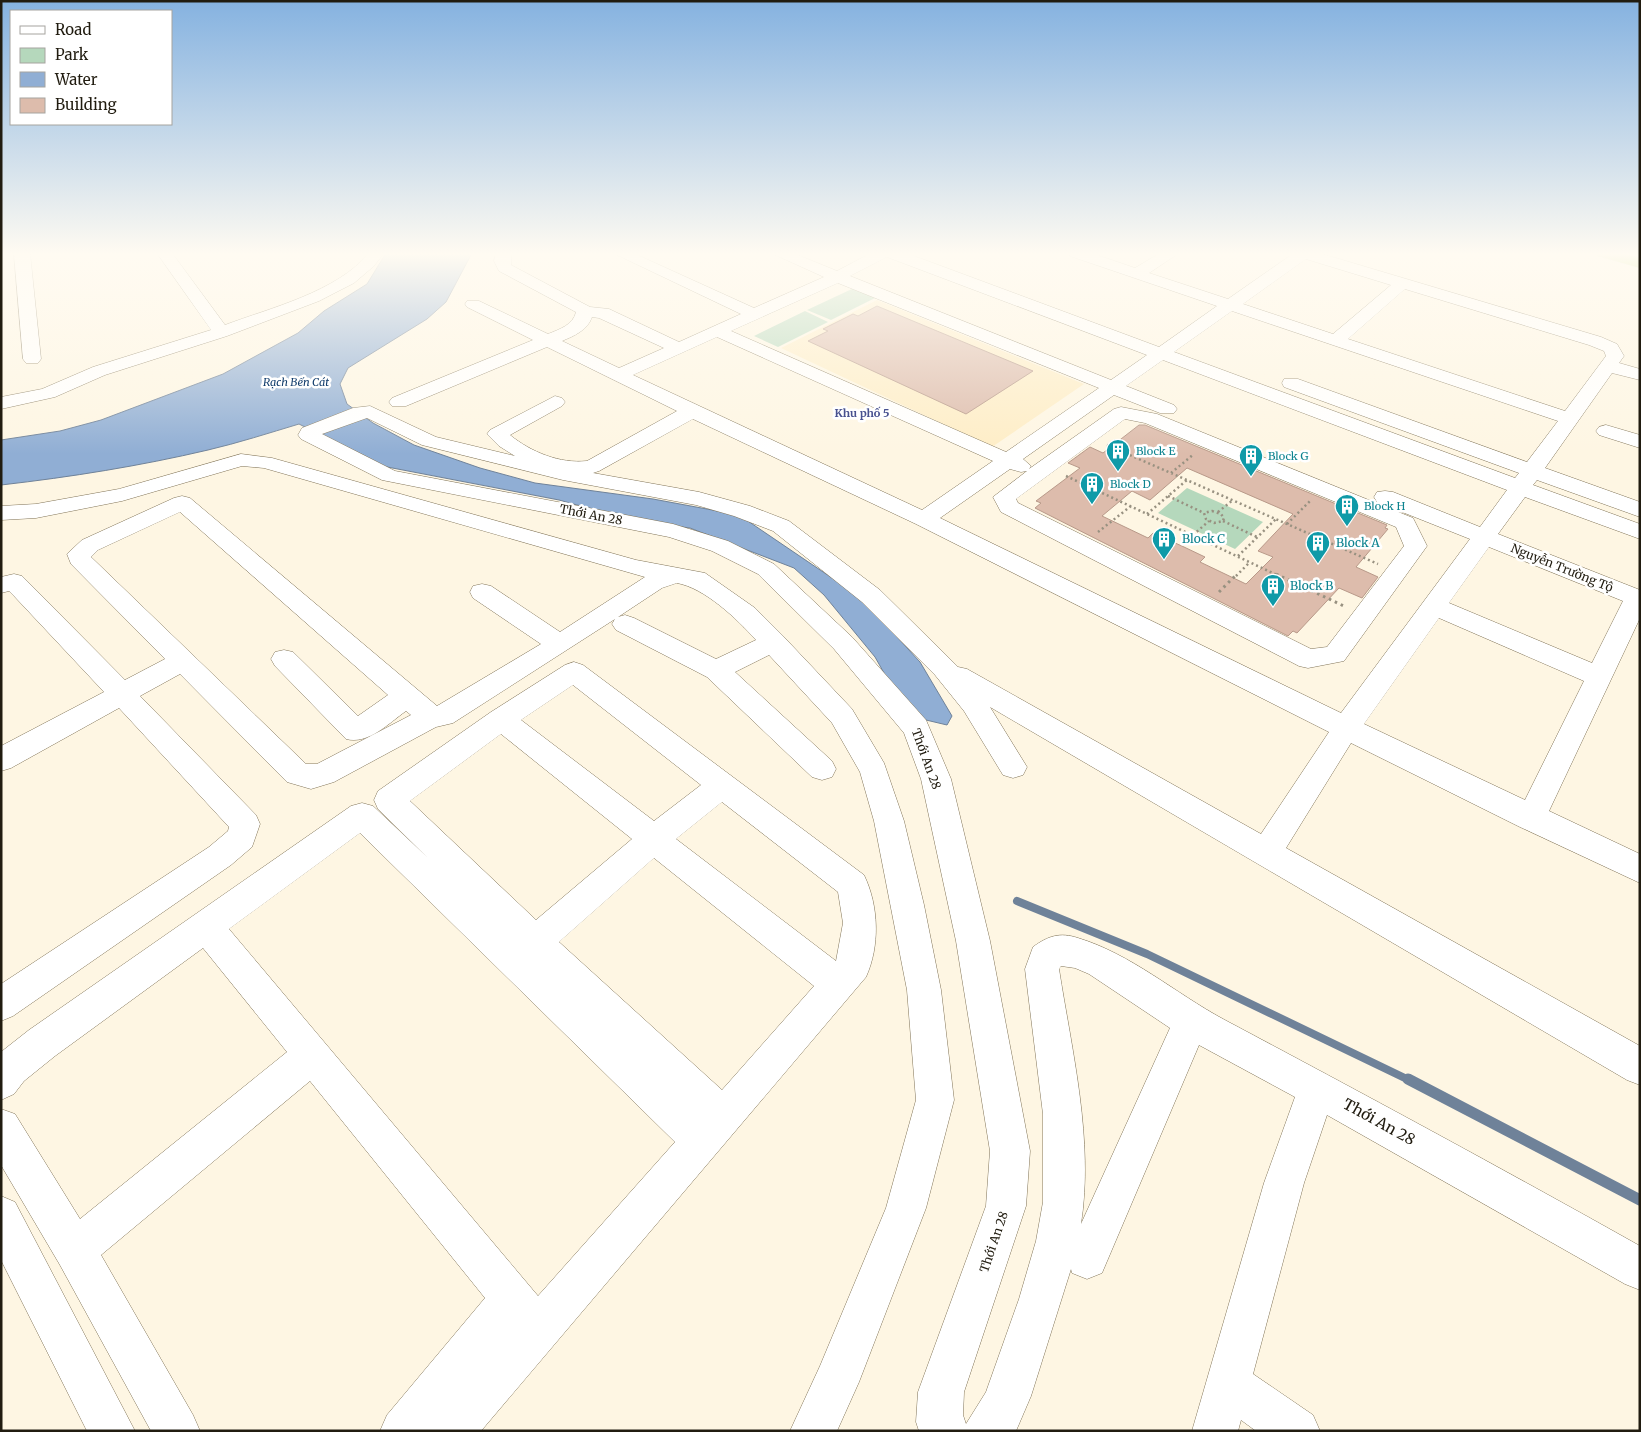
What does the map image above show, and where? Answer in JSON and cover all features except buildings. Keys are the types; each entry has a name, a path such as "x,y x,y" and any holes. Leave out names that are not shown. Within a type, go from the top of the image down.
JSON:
{"street":[{"path":"28,320 32,359"},
{"path":"212,320 221,332"},
{"path":"1,403 48,393 99,371 254,320"},
{"path":"505,320 692,411 924,519 1346,728 1640,869"},
{"path":"399,402 548,341 579,326 583,320"},
{"path":"618,320 678,348"},
{"path":"619,375 741,320"},
{"name":"Nguyễn Trường Tộ","path":"943,320 1639,599"},
{"path":"1068,320 1160,354 1525,479 1640,510"},
{"path":"1119,320 1252,368"},
{"path":"924,519 1209,320"},
{"path":"1270,320 1570,419"},
{"path":"1335,342 1361,320"},
{"path":"1526,320 1595,341 1610,357 1640,376"},
{"path":"717,331 1009,460 1041,469"},
{"path":"1267,852 1346,728 1570,419 1610,357"},
{"path":"1270,375 1525,479 1640,532"},
{"path":"555,402 497,434 535,457 558,467 574,470 592,467 692,411"},
{"name":"Thới An 28","path":"946,1431 939,1422 941,1392 1006,1206 1010,1151 973,940 936,779 916,728 843,643 766,569 720,546 673,531 388,476 308,435 309,432 360,412 370,412 429,441 563,474 699,499 781,526 871,596 944,668 974,704 1013,767"},
{"path":"1121,413 1150,418 1405,522 1416,546 1335,655 1308,659 1009,507 1004,497 1088,436 1121,413"},
{"path":"1606,431 1640,442"},
{"path":"1,514 36,511 122,495 241,460 265,462 636,567 698,579 746,614 842,716 874,772 889,821 924,990 935,1100 906,1208 836,1382 813,1431"},
{"path":"431,717 182,503 90,545 79,554 79,560 297,774 311,777 324,774 431,717 443,716 560,644 654,582 676,575"},
{"path":"1,585 14,582 23,590 245,824 241,838 220,856 1,1004"},
{"path":"482,592 560,644"},
{"path":"1531,818 1639,599"},
{"path":"1434,606 1599,677"},
{"path":"625,624 716,670 822,770"},
{"path":"716,670 774,642"},
{"path":"284,659 356,731 407,696"},
{"path":"1,760 183,662"},
{"path":"944,668 1640,1067"},
{"path":"403,1431 525,1315 713,1129 854,966 860,923 853,885 574,672 501,719 388,800 535,942 713,1129"},
{"path":"501,719 838,984"},
{"path":"535,942 654,839 722,785"},
{"path":"1,1081 11,1068 42,1043 362,815 713,1129"},
{"path":"206,926 525,1315"},
{"name":"Thới An 28","path":"987,1431 1004,1404 1049,1272 1063,1203 1063,1127 1042,969 1045,958 1056,950 1077,953 1101,963 1191,1021 1317,1088 1640,1269"},
{"path":"1087,1258 1191,1021"},
{"path":"76,1250 312,1055"},
{"path":"1215,1431 1284,1183 1317,1088"},
{"path":"1,1128 76,1250 177,1431"},
{"path":"1,1216 112,1431"},
{"path":"450,1431 525,1315"},
{"path":"1228,1384 1297,1431"}],"path":[{"path":"1088,436 1397,572"},
{"path":"1171,473 1209,442"},
{"path":"1041,469 1131,506 1364,616"},
{"path":"1147,514 1187,480"},
{"path":"1287,524 1322,489"},
{"path":"1168,496 1204,513 1218,512 1224,518 1223,521"},
{"path":"1218,512 1233,500"},
{"path":"1083,545 1131,506"},
{"path":"1204,513 1204,517 1209,521 1223,521 1257,537"},
{"path":"1238,556 1276,519"},
{"path":"1193,535 1209,521"},
{"path":"1205,607 1250,562"}],"shaded area":[{"path":"837,320 926,320 1084,384 992,447 781,348"}],"green space":[{"path":"787,320 823,320 828,322 778,347 754,336"},
{"path":"1187,488 1263,522 1235,549 1158,513"}],"water":[{"name":"Rạch Bến Cát","path":"314,320 426,320 348,368 340,384 347,404 373,423 414,445 480,468 535,483 653,499 739,515 860,597 920,662 952,716 947,725 926,720 897,696 875,657 824,595 794,568 690,528 635,521 559,500 382,466 299,424 254,438 157,461 79,475 1,485 1,440 60,431 101,420 223,374 298,333"}],"waterway":[{"path":"1017,901 1147,954 1411,1081"},
{"path":"1408,1079 1640,1200"}],"place":[{"name":"Block E","path":"1118,472"},
{"name":"Block G","path":"1251,477"},
{"name":"Block D","path":"1092,505"},
{"name":"Block H","path":"1347,527"},
{"name":"Block C","path":"1164,560"},
{"name":"Block A","path":"1318,564"},
{"name":"Block B","path":"1273,607"}],"district":[{"name":"Khu phố 5","path":"862,413"}]}
